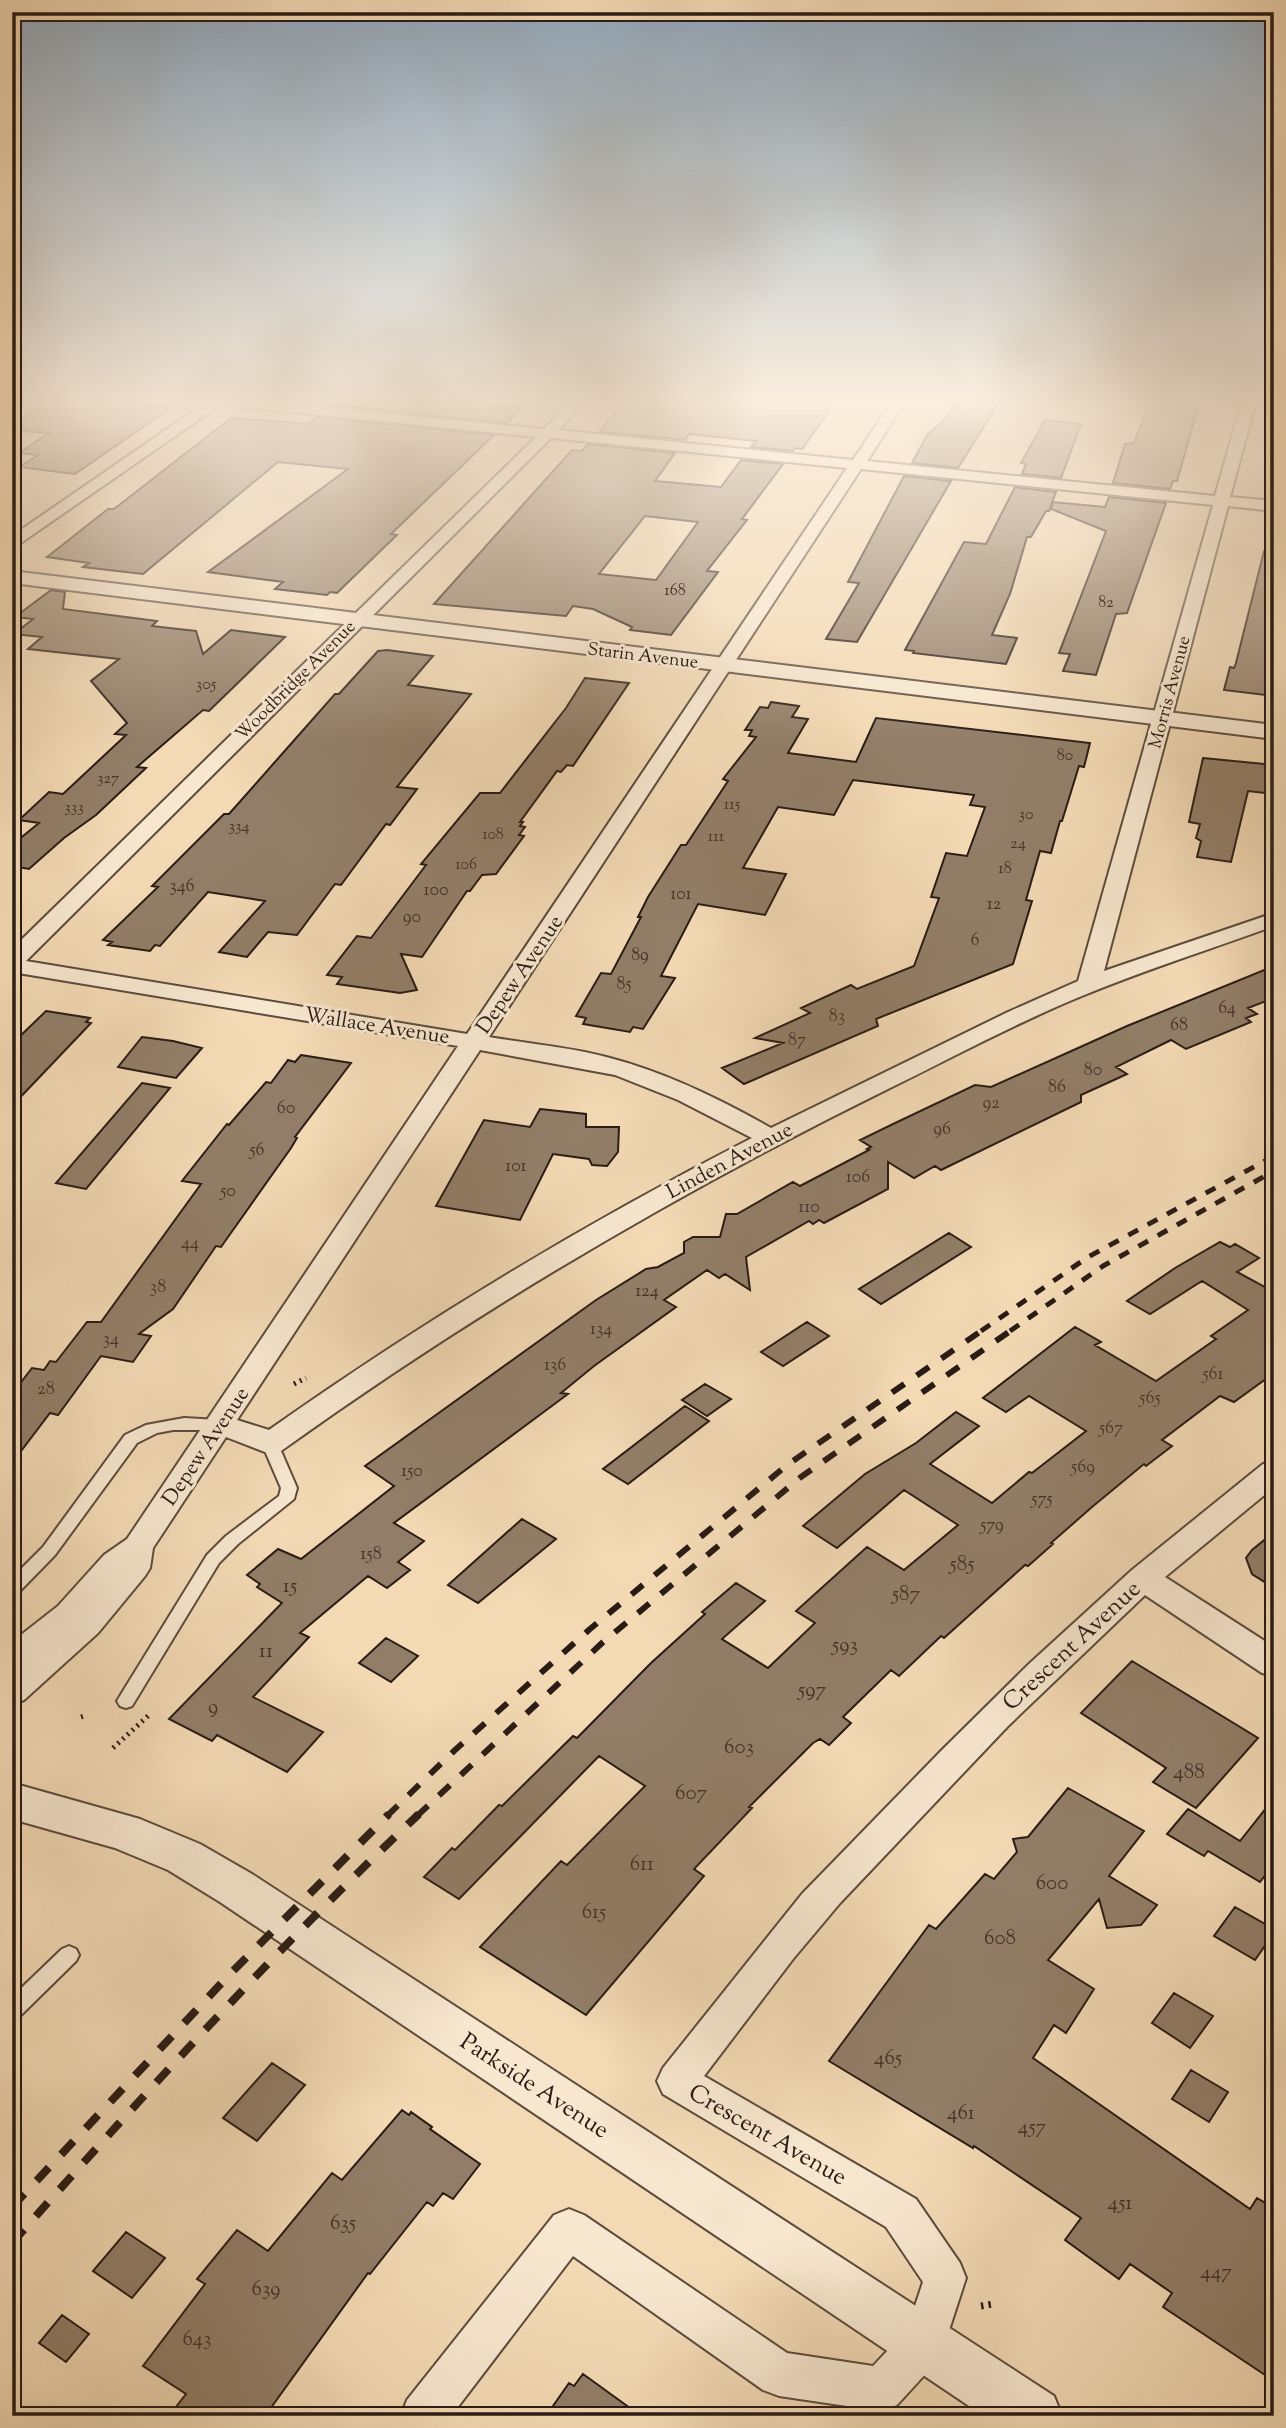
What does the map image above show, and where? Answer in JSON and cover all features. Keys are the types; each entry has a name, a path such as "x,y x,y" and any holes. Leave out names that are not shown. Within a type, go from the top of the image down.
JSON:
{"street":[{"path":"12,544 55,514"},
{"name":"Woodbridge Avenue","path":"12,963 464,514"},
{"name":"Depew Avenue","path":"12,1691 87,1624 134,1568 138,1548 824,514"},
{"name":"Morris Avenue","path":"1089,984 1217,514"},
{"name":"Starin Avenue","path":"12,578 1274,732"},
{"name":"Linden Avenue","path":"270,1444 340,1393 468,1311 768,1137 1089,984 1274,919"},
{"name":"Wallace Avenue","path":"12,963 601,1063 641,1074 695,1096 768,1137"},
{"path":"219,1425 259,1437 270,1444"},
{"name":"Crescent Avenue","path":"423,2416 569,2229 779,2374 881,2389 925,2343 945,2278 901,2213 677,2081 815,1906 1012,1699 1143,1578 1225,1508 1274,1471"},
{"name":"Depew Avenue","path":"12,1661 69,1614 115,1563 138,1548"},
{"path":"1143,1578 1274,1664"},
{"name":"Parkside Avenue","path":"12,1801 124,1832 184,1857 236,1888 1034,2416"}],"lane":[{"path":"12,1589 49,1551 131,1439 147,1429 171,1424 219,1425"},
{"path":"126,1700 213,1559 232,1540 286,1499 289,1489 270,1444"},
{"path":"12,2011 69,1955"}],"path":[{"path":"294,1384 306,1378"},
{"path":"113,1748 149,1715"},
{"path":"981,2306 993,2304"}],"building":[{"path":"101,514 215,514 143,574 83,567 89,563 47,557"},
{"path":"286,514 411,514 391,534 397,535 337,593 330,592 327,595 275,589 283,582 208,572"},
{"path":"514,514 745,514 742,519 747,520 707,571 718,572 671,635 630,630 632,627 593,609 573,606 566,616 434,604","holes":["645,516 698,522 656,580 599,574"]},
{"path":"884,514 932,514 857,642 826,639 859,583 848,582"},
{"path":"1001,514 1044,514 1031,537 1027,537 1010,594 992,635 1017,638 1006,664 905,650 964,542 986,544"},
{"path":"1064,514 1162,514 1127,613 1116,614 1096,675 1063,671 1070,654 1059,653 1106,531"},
{"path":"1264,551 1274,552 1274,696 1224,690 1230,667 1234,668 1236,663"},
{"path":"51,590 65,592 63,609 157,621 152,626 196,631 203,654 231,630 285,637 209,711 203,710 137,767 146,768 96,815 64,838 29,869 12,866 12,845 39,823 19,820 49,792 63,794 126,735 115,734 127,723 91,681 119,659 28,649 42,637 14,634 33,619 15,617"},
{"path":"378,651 433,656 408,685 471,694 397,787 417,789 390,825 386,824 341,885 335,884 297,935 268,932 247,957 219,952 265,901 208,892 160,946 155,945 150,951 108,945 112,942 103,940 158,887 152,886 224,814 229,814 335,694 339,694"},
{"path":"585,678 629,683 573,766 567,765 561,772 557,771 520,822 523,822 520,826 525,827 519,835 524,836 496,874 482,875 470,891 467,891 422,957 401,954 417,990 400,993 337,984 342,977 327,975 357,936 371,938 426,865 421,864 480,793 500,793 566,708"},
{"path":"771,702 799,706 792,717 808,719 788,753 856,762 876,718 1090,743 1084,767 1079,766 1051,853 1040,851 1026,900 1032,901 1013,964 876,1019 878,1026 744,1084 722,1068 783,1043 755,1038 810,1013 801,1008 851,985 857,989 914,966 939,898 931,897 946,853 967,856 985,807 970,805 974,795 853,780 834,815 778,807 743,868 786,874 765,915 698,904 661,976 675,978 643,1029 633,1027 630,1032 583,1024 586,1018 576,1016 601,973 611,974 641,917 638,917 648,897 681,845 686,845 728,781 723,779 756,737 749,736 752,730 745,730 760,707 768,708"},
{"path":"1203,758 1274,765 1274,794 1248,791 1231,862 1197,857 1201,841 1196,838 1200,824 1189,822"},
{"path":"1274,966 1274,998 1248,1008 1257,1014 1246,1018 1251,1022 1186,1049 1171,1040 1116,1067 1127,1074 1081,1095 1081,1102 941,1170 935,1166 914,1178 888,1162 888,1189 824,1223 819,1220 813,1224 809,1221 746,1257 750,1290 725,1274 719,1278 707,1270 664,1300 676,1307 561,1393 568,1394 394,1523 424,1541 398,1562 410,1570 387,1588 368,1576 300,1633 309,1637 253,1697 323,1732 287,1772 217,1735 212,1741 169,1719 282,1603 257,1587 260,1584 247,1575 278,1549 301,1559 394,1486 365,1466 596,1300 646,1269 658,1267 684,1253 684,1242 693,1237 720,1237 726,1214 737,1214 793,1182 800,1186 869,1150 867,1149 871,1147 860,1140 975,1085 991,1087 1127,1026"},
{"path":"46,1011 90,1018 86,1022 91,1023 12,1106 12,1044"},
{"path":"142,1037 202,1048 176,1078 118,1067"},
{"path":"301,1055 351,1063 295,1137 297,1138 291,1148 221,1247 216,1246 173,1309 139,1334 151,1336 133,1362 101,1356 58,1415 50,1413 12,1463 12,1394 32,1368 44,1370 50,1361 56,1362 87,1322 101,1322 201,1184 182,1181 227,1124 229,1125 266,1082 271,1083 288,1060 295,1062"},
{"path":"142,1083 170,1088 86,1189 56,1183"},
{"path":"540,1109 586,1114 586,1127 619,1127 618,1152 607,1166 592,1165 589,1159 553,1154 520,1220 436,1206 484,1120 530,1127"},
{"path":"949,1233 971,1247 881,1304 859,1289"},
{"path":"1220,1242 1230,1247 1235,1244 1259,1258 1237,1272 1274,1292 1274,1373 1234,1402 1220,1396 1162,1440 1172,1446 1146,1466 1144,1464 1092,1507 944,1638 941,1636 899,1676 891,1670 843,1717 851,1723 829,1745 820,1739 813,1743 749,1807 752,1808 694,1869 704,1876 586,2015 480,1947 561,1861 567,1865 645,1786 599,1756 459,1899 424,1877 452,1848 455,1850 573,1736 577,1738 651,1663 705,1614 702,1612 736,1583 765,1601 722,1639 768,1668 815,1623 796,1611 867,1547 904,1570 958,1525 904,1490 837,1548 803,1526 865,1474 916,1443 956,1412 979,1426 930,1464 992,1503 1029,1472 1032,1473 1086,1431 1029,1396 1006,1412 983,1398 1075,1327 1101,1342 1095,1345 1156,1381 1216,1339 1211,1336 1248,1310 1202,1281 1150,1314 1127,1301 1175,1268"},
{"path":"807,1322 829,1336 783,1366 761,1352"},
{"path":"705,1384 731,1399 707,1416 682,1400"},
{"path":"685,1406 709,1421 628,1484 603,1469"},
{"path":"522,1519 556,1539 478,1603 448,1585"},
{"path":"1274,1532 1274,1588 1252,1574 1246,1558"},
{"path":"386,1638 418,1656 391,1682 359,1663"},
{"path":"1132,1661 1258,1738 1196,1808 1153,1782 1166,1768 1081,1713"},
{"path":"1068,1788 1144,1831 1109,1876 1157,1905 1141,1925 1107,1928 1099,1899 1048,1960 1094,1989 1066,2033 1054,2025 1033,2058 1250,2209 1257,2198 1274,2208 1274,2381 1163,2307 1172,2293 1130,2264 1119,2279 1065,2240 1081,2218 974,2146 973,2148 829,2061 929,1925 936,1929 985,1874 994,1879 1017,1852 1013,1839 1028,1837"},
{"path":"1274,1798 1274,1864 1260,1882 1208,1851 1204,1856 1167,1834 1188,1809 1240,1841"},
{"path":"1235,1907 1274,1929 1255,1960 1214,1936"},
{"path":"1174,1993 1213,2016 1190,2048 1152,2023"},
{"path":"272,2063 305,2085 257,2141 223,2118"},
{"path":"1191,2070 1228,2092 1209,2122 1172,2099"},
{"path":"402,2110 409,2115 411,2112 432,2127 430,2129 480,2164 453,2199 443,2193 433,2206 427,2202 370,2274 368,2273 265,2416 169,2416 186,2394 143,2366 205,2284 197,2279 237,2230 268,2251 332,2173 342,2180"},
{"path":"126,2232 165,2258 132,2298 93,2271"},
{"path":"62,2315 89,2334 66,2362 39,2343"},
{"path":"583,2374 641,2416 546,2416 569,2383 574,2386"}],"railway":[{"path":"981,1331 1088,1257 1274,1156"},
{"path":"1010,1331 1103,1266 1274,1171"},
{"path":"387,1816 455,1750 590,1629 787,1465 984,1329"},
{"path":"417,1816 602,1643 801,1477 1013,1329"},
{"path":"12,2243 211,2024 313,1917 419,1814"},
{"path":"12,2207 231,1973 387,1816"}]}
